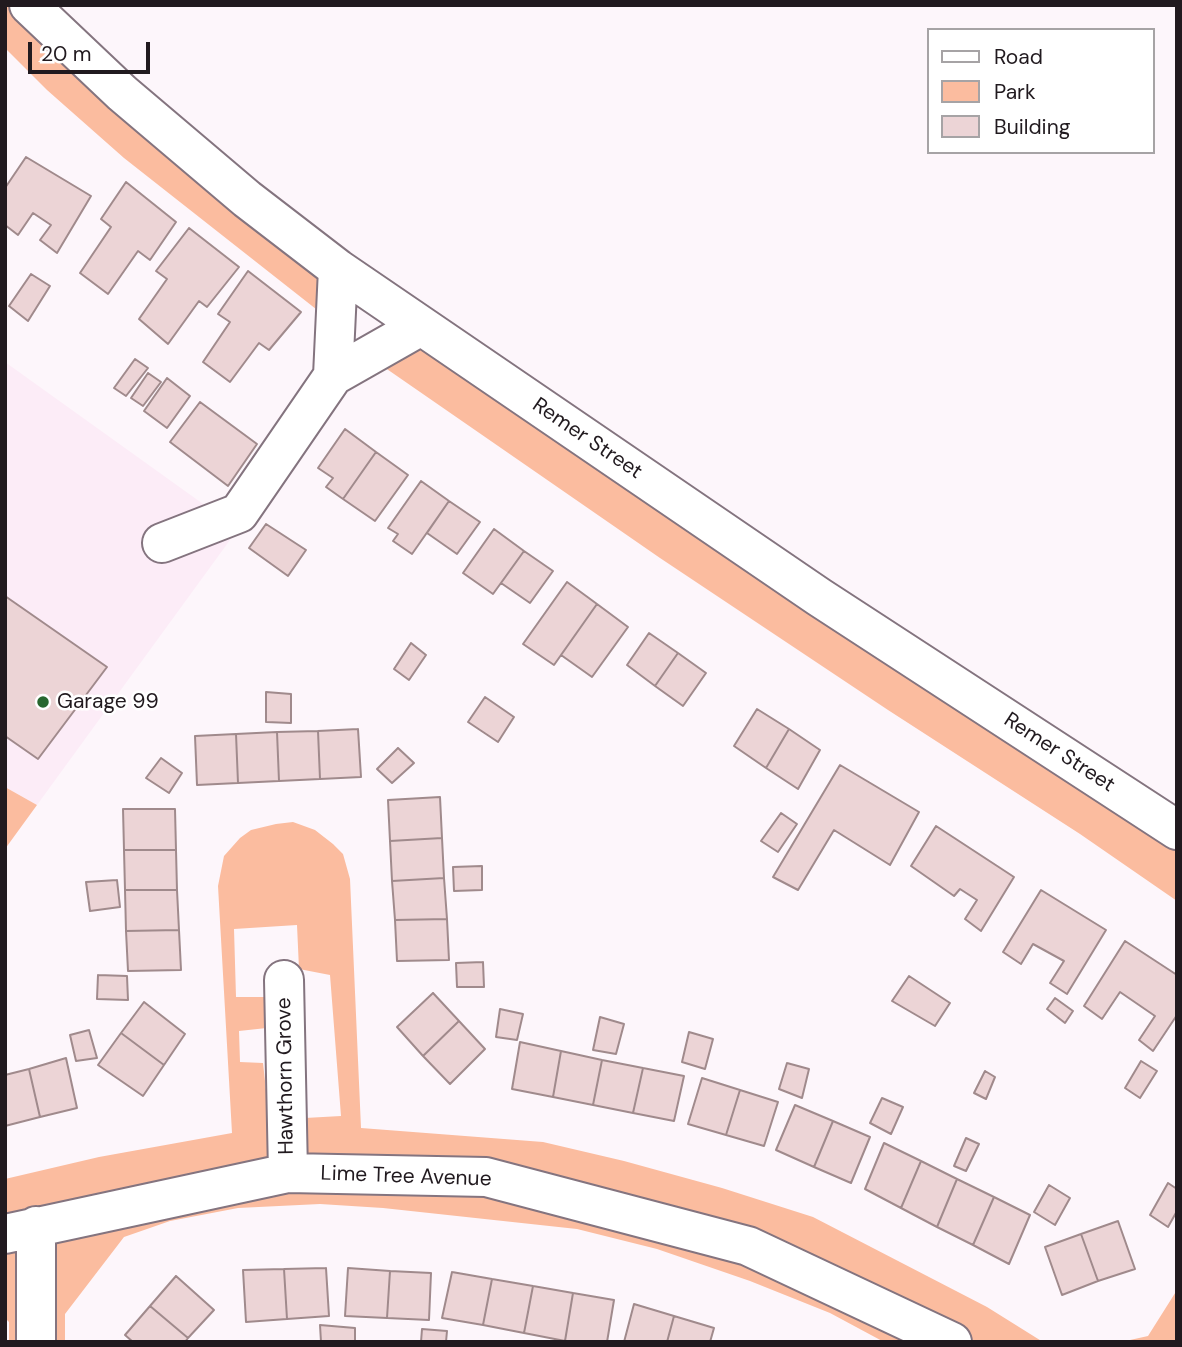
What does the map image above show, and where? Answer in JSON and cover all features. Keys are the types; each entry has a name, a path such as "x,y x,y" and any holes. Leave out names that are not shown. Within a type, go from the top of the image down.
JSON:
{"street":[{"name":"Remer Street","path":"29,5 122,93 247,199 338,269 819,597 1177,830"},
{"path":"333,376 338,269"},
{"path":"162,543 239,513 333,376 421,326"},
{"name":"Hawthorn Grove","path":"284,980 288,1173"},
{"name":"Lime Tree Avenue","path":"21,1230 288,1173 486,1177 748,1247 952,1342"},
{"path":"21,1230 36,1342"}],"shaded area":[{"path":"5,362 238,529 37,805 5,787"}],"green space":[{"path":"5,5 29,5 338,269 335,324 124,158 47,90 5,48"},
{"path":"421,326 1177,830 1177,901 1080,834 660,558 368,356"},
{"path":"5,787 37,805 5,849"},
{"path":"293,822 315,830 343,854 350,879 361,1128 543,1142 722,1188 813,1217 987,1307 1043,1342 884,1342 830,1313 750,1281 657,1249 577,1229 383,1208 320,1204 238,1208 170,1221 124,1237 65,1314 65,1342 9,1342 9,1322 5,1318 5,1179 99,1157 232,1133 218,886 224,856 240,838 251,830","holes":["297,925 299,969 330,975 341,1116 287,1119 269,1117 263,1063 240,1062 239,1031 285,1026 284,997 236,997 234,929"]},
{"path":"1177,1290 1177,1342 1121,1342 1148,1336"}],"building":[{"path":"26,157 91,196 57,253 40,240 51,225 33,213 18,235 5,225 5,188"},
{"path":"126,182 176,222 150,260 138,251 108,294 80,273 111,227 101,219"},
{"path":"189,228 239,267 207,307 199,301 168,344 139,319 167,279 156,271"},
{"path":"248,271 301,312 269,350 259,343 230,382 203,362 230,322 218,314"},
{"path":"31,274 50,286 28,321 9,306"},
{"path":"135,359 148,368 126,396 114,388"},
{"path":"148,373 161,382 143,406 131,398"},
{"path":"167,378 190,396 167,428 144,411"},
{"path":"200,402 257,444 228,486 170,442"},
{"path":"345,429 376,452 343,499 326,487 333,478 318,468"},
{"path":"376,452 408,475 375,521 343,499"},
{"path":"421,481 449,501 412,554 393,541 398,534 388,528"},
{"path":"449,501 480,522 457,554 427,533"},
{"path":"266,524 306,550 288,576 249,548"},
{"path":"494,529 524,551 493,594 463,573"},
{"path":"524,551 553,571 530,603 501,583"},
{"path":"567,582 597,604 554,665 523,644"},
{"name":"Garage 99","path":"5,596 107,667 38,759 5,736"},
{"path":"597,604 628,627 592,677 561,655"},
{"path":"649,633 678,653 655,686 627,665"},
{"path":"411,643 426,655 409,680 394,669"},
{"path":"678,653 706,673 683,706 655,686"},
{"path":"266,692 291,694 291,723 266,722"},
{"path":"485,697 514,717 498,742 468,722"},
{"path":"757,709 789,729 766,768 734,746"},
{"path":"358,729 361,777 320,779 318,731"},
{"path":"789,729 820,750 798,789 766,768"},
{"path":"318,731 320,779 279,781 277,732"},
{"path":"277,732 279,781 238,783 236,734"},
{"path":"236,734 238,783 197,785 195,736"},
{"path":"398,748 414,763 392,783 377,769"},
{"path":"161,758 182,773 169,793 146,778"},
{"path":"840,765 919,812 890,865 834,830 798,890 773,877"},
{"path":"440,797 442,838 390,841 388,800"},
{"path":"123,809 175,809 176,850 124,850"},
{"path":"781,813 797,824 778,852 761,841"},
{"path":"936,826 1014,877 981,931 965,919 977,900 960,889 954,896 911,866"},
{"path":"442,838 444,878 392,881 390,841"},
{"path":"124,850 176,850 177,890 125,890"},
{"path":"482,866 482,890 454,891 453,867"},
{"path":"444,878 447,919 395,920 392,881"},
{"path":"117,880 120,907 90,911 86,882"},
{"path":"125,890 177,890 179,930 126,931"},
{"path":"1041,890 1106,930 1067,994 1050,983 1064,961 1033,944 1021,964 1003,952"},
{"path":"447,919 449,960 397,961 395,920"},
{"path":"179,930 181,970 128,971 126,931"},
{"path":"1125,941 1177,975 1177,1015 1153,1051 1139,1040 1155,1016 1120,992 1102,1019 1084,1006"},
{"path":"483,962 484,987 457,987 456,963"},
{"path":"98,975 127,976 128,1000 97,999"},
{"path":"909,976 950,1003 935,1026 892,1001"},
{"path":"433,993 459,1021 423,1056 397,1027"},
{"path":"1055,998 1073,1011 1065,1023 1047,1009"},
{"path":"144,1002 185,1034 164,1065 121,1033"},
{"path":"500,1009 523,1014 517,1040 496,1037"},
{"path":"600,1017 624,1024 616,1054 593,1050"},
{"path":"459,1021 485,1049 450,1084 423,1056"},
{"path":"89,1030 97,1058 76,1061 70,1035"},
{"path":"689,1032 713,1039 705,1069 682,1062"},
{"path":"121,1033 164,1065 143,1096 98,1065"},
{"path":"520,1042 561,1051 553,1097 512,1089"},
{"path":"561,1051 602,1060 593,1105 553,1097"},
{"path":"66,1058 77,1108 40,1117 29,1069"},
{"path":"602,1060 643,1068 633,1113 593,1105"},
{"path":"1141,1061 1157,1071 1140,1098 1125,1088"},
{"path":"787,1063 809,1069 802,1098 779,1089"},
{"path":"643,1068 684,1076 674,1121 633,1113"},
{"path":"29,1069 40,1117 5,1126 5,1075"},
{"path":"985,1071 995,1077 986,1099 974,1093"},
{"path":"702,1078 740,1090 726,1135 688,1124"},
{"path":"740,1090 778,1102 764,1146 726,1135"},
{"path":"882,1098 903,1107 891,1134 870,1123"},
{"path":"795,1105 833,1121 814,1167 776,1150"},
{"path":"833,1121 870,1137 851,1183 814,1167"},
{"path":"966,1138 979,1144 966,1171 954,1166"},
{"path":"884,1143 921,1161 901,1208 865,1189"},
{"path":"921,1161 957,1179 937,1227 901,1208"},
{"path":"957,1179 994,1197 973,1245 937,1227"},
{"path":"1168,1183 1177,1189 1177,1211 1168,1227 1150,1215"},
{"path":"1049,1185 1070,1198 1055,1225 1034,1212"},
{"path":"994,1197 1030,1215 1009,1264 973,1245"},
{"path":"1118,1221 1135,1269 1098,1281 1081,1234"},
{"path":"1081,1234 1098,1281 1062,1295 1045,1247"},
{"path":"326,1268 329,1316 287,1319 284,1269"},
{"path":"348,1268 390,1271 387,1318 345,1316"},
{"path":"284,1269 287,1319 246,1322 243,1270"},
{"path":"390,1271 431,1273 429,1320 387,1318"},
{"path":"452,1272 492,1279 483,1325 442,1318"},
{"path":"176,1276 214,1310 188,1338 150,1306"},
{"path":"492,1279 533,1286 524,1333 483,1325"},
{"path":"533,1286 573,1293 565,1341 524,1333"},
{"path":"573,1293 614,1300 607,1342 565,1341"},
{"path":"634,1304 674,1316 667,1342 624,1342"},
{"path":"150,1306 188,1338 185,1342 133,1342 125,1335"},
{"path":"674,1316 714,1328 710,1342 667,1342"},
{"path":"320,1325 355,1328 355,1342 321,1342"},
{"path":"422,1329 447,1331 446,1342 421,1342"}],"place":[{"name":"Garage 99","path":"43,702"}]}
